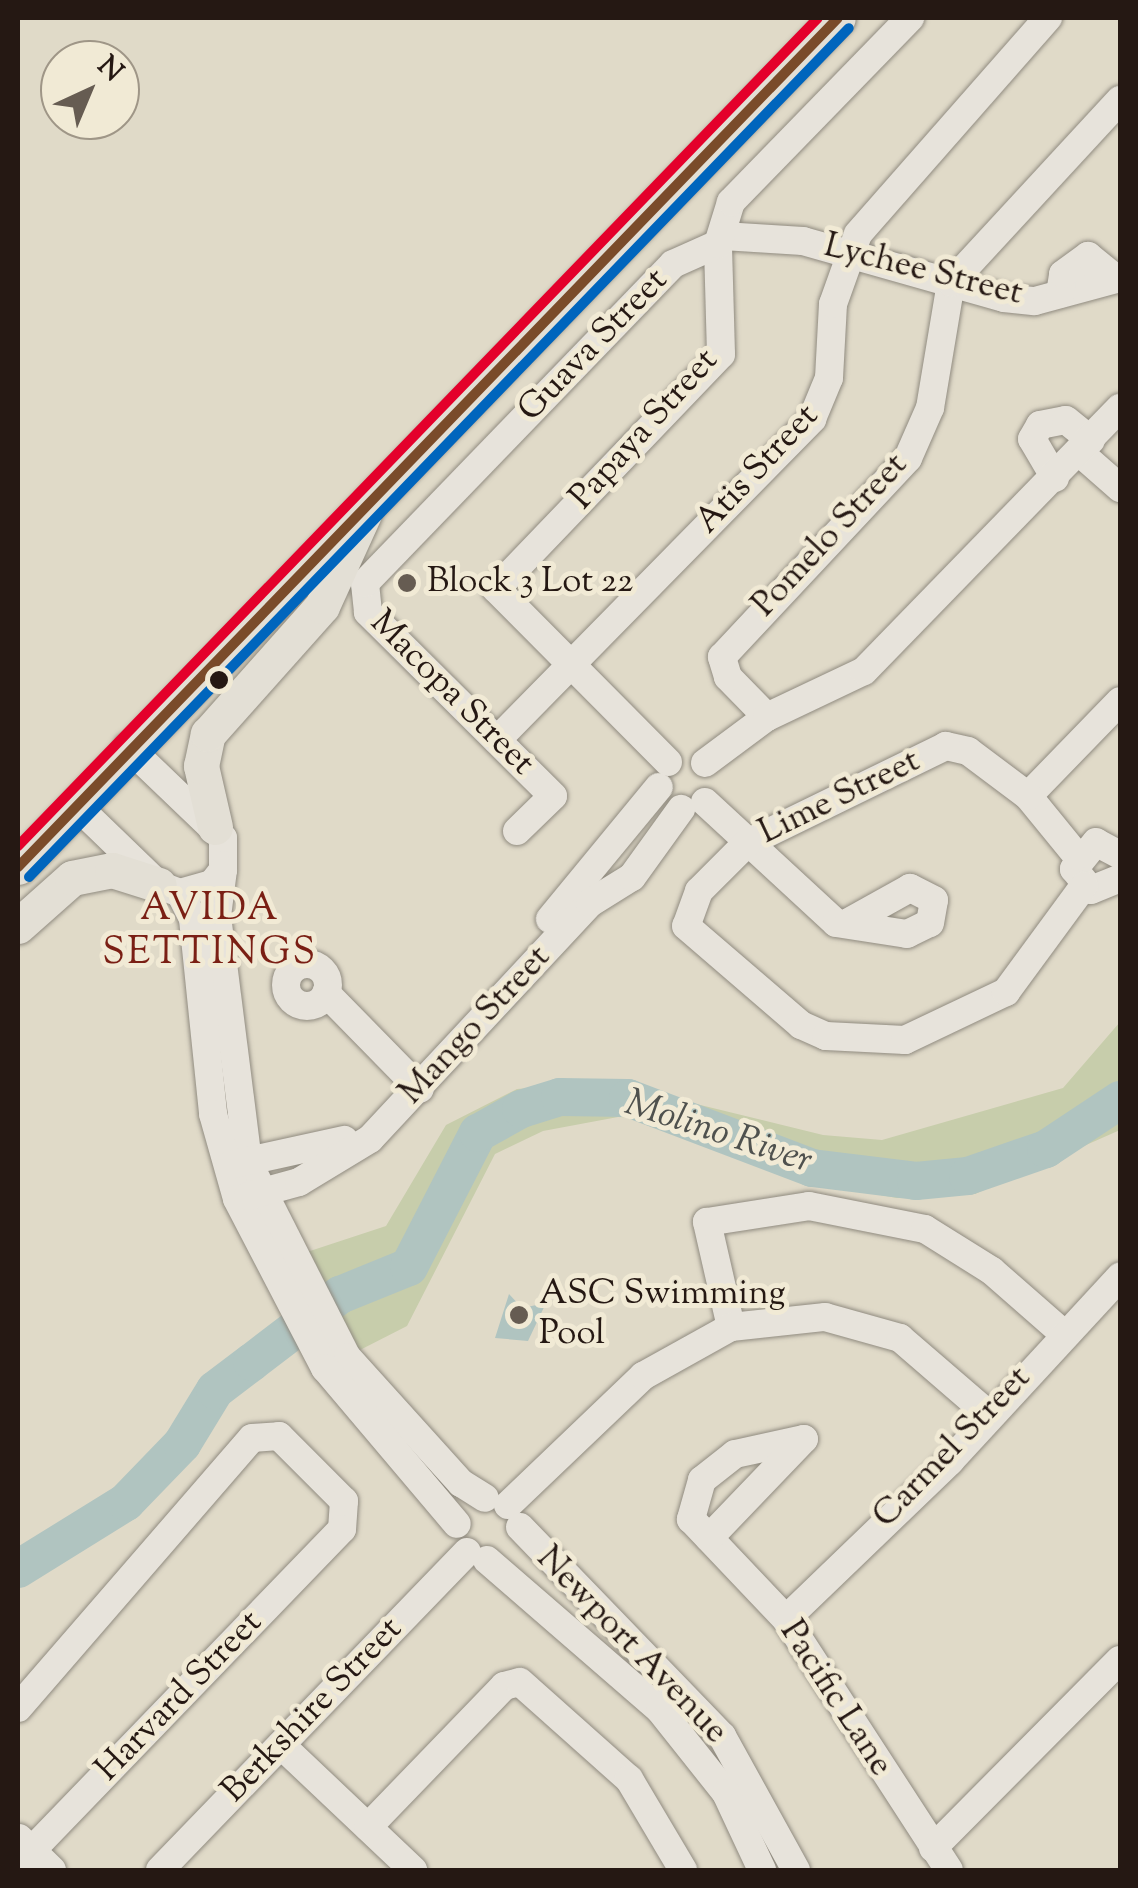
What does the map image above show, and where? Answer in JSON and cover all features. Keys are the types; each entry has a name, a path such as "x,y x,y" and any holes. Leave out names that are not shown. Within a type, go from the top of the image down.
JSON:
{"main road":[{"path":"18,867 128,746 374,491 838,18"},
{"path":"215,827 200,766 208,734 322,606 374,491"},
{"path":"18,926 72,878 112,870 170,889"}],"street":[{"path":"720,240 731,202 910,18"},
{"name":"Atis Street","path":"496,740 821,407 832,304 850,254 889,190 1048,18"},
{"path":"951,283 1120,100"},
{"name":"Lychee Street","path":"720,240 850,254 1004,298 1060,294 1118,278"},
{"name":"Papaya Street","path":"571,664 496,590 722,354 720,240"},
{"name":"Guava Street","path":"362,596 372,574 673,264 720,240"},
{"name":"Pomelo Street","path":"767,718 728,677 722,657 908,458 930,408 951,283"},
{"path":"705,763 767,718 864,672 1120,408"},
{"path":"1056,478 1032,439 1040,425 1066,420 1120,488"},
{"name":"Macopa Street","path":"362,596 553,796 517,831"},
{"path":"571,664 693,805 747,843 817,912 850,922"},
{"path":"1028,796 1120,701"},
{"path":"128,746 215,827"},
{"name":"Lime Street","path":"946,746 968,751 1028,796 1077,856 1084,886 1022,976 982,1009 904,1040 826,1036 761,999 686,926 699,891 747,843 946,746"},
{"path":"664,775 685,755 705,763 713,786 693,805"},
{"name":"Mango Street","path":"249,1195 348,1154 520,966 664,775"},
{"name":"Newport Avenue","path":"75,804 170,889 193,919 236,1164 249,1195 336,1362 457,1524"},
{"name":"Mango Street","path":"520,966 590,903 632,877 693,805"},
{"name":"Newport Avenue","path":"215,827 222,870 218,916 236,1164"},
{"path":"1077,856 1096,842 1120,855"},
{"path":"170,889 212,884 222,870"},
{"path":"1084,886 1107,890 1120,878"},
{"path":"326,993 414,1083"},
{"name":"Mango Street","path":"236,1164 339,1143 414,1083"},
{"path":"731,1327 707,1222 809,1206 925,1229 992,1270 1064,1334"},
{"name":"Carmel Street","path":"786,1619 1120,1276"},
{"path":"477,1556 457,1524 504,1510 643,1376 731,1327 825,1317 900,1338 988,1413"},
{"name":"Newport Avenue","path":"336,1362 504,1510 722,1736 796,1870"},
{"name":"Harvard Street","path":"18,1708 252,1438 279,1436 344,1501 342,1529 22,1851"},
{"name":"Berkshire Street","path":"160,1870 281,1744 477,1556 507,1555 504,1510"},
{"name":"Pacific Lane","path":"709,1538 786,1619 941,1859"},
{"name":"Newport Avenue","path":"477,1556 660,1710 726,1793 762,1870"},
{"path":"941,1859 1120,1660"},
{"path":"368,1827 504,1686 520,1682 629,1780 682,1870"},
{"path":"281,1744 413,1870"},
{"path":"22,1851 52,1870"}],"green space":[{"path":"1120,1022 1120,1130 975,1194 897,1198 790,1179 658,1119 618,1117 543,1131 495,1154 407,1326 358,1351 307,1252 386,1226 446,1125 517,1089 606,1082 823,1135 882,1140 1063,1088"}],"shaded area":[{"name":"ASC Swimming Pool","path":"509,1294 522,1308 546,1303 528,1341 495,1338"}],"waterway":[{"name":"Molino River","path":"18,1569 126,1502 182,1444 215,1390 340,1295 409,1267 478,1133 521,1109 560,1097 628,1098 812,1168 916,1181 968,1176 1046,1149 1120,1100"}],"transit line":[{"path":"18,846 818,18"},
{"path":"18,867 838,18"},
{"path":"29,877 849,28"}],"place":[{"name":"Block 3 Lot 22","path":"407,583"},
{"name":"ASC Swimming Pool","path":"519,1315"}],"district":[{"name":"AVIDA SETTINGS","path":"210,933"}]}
